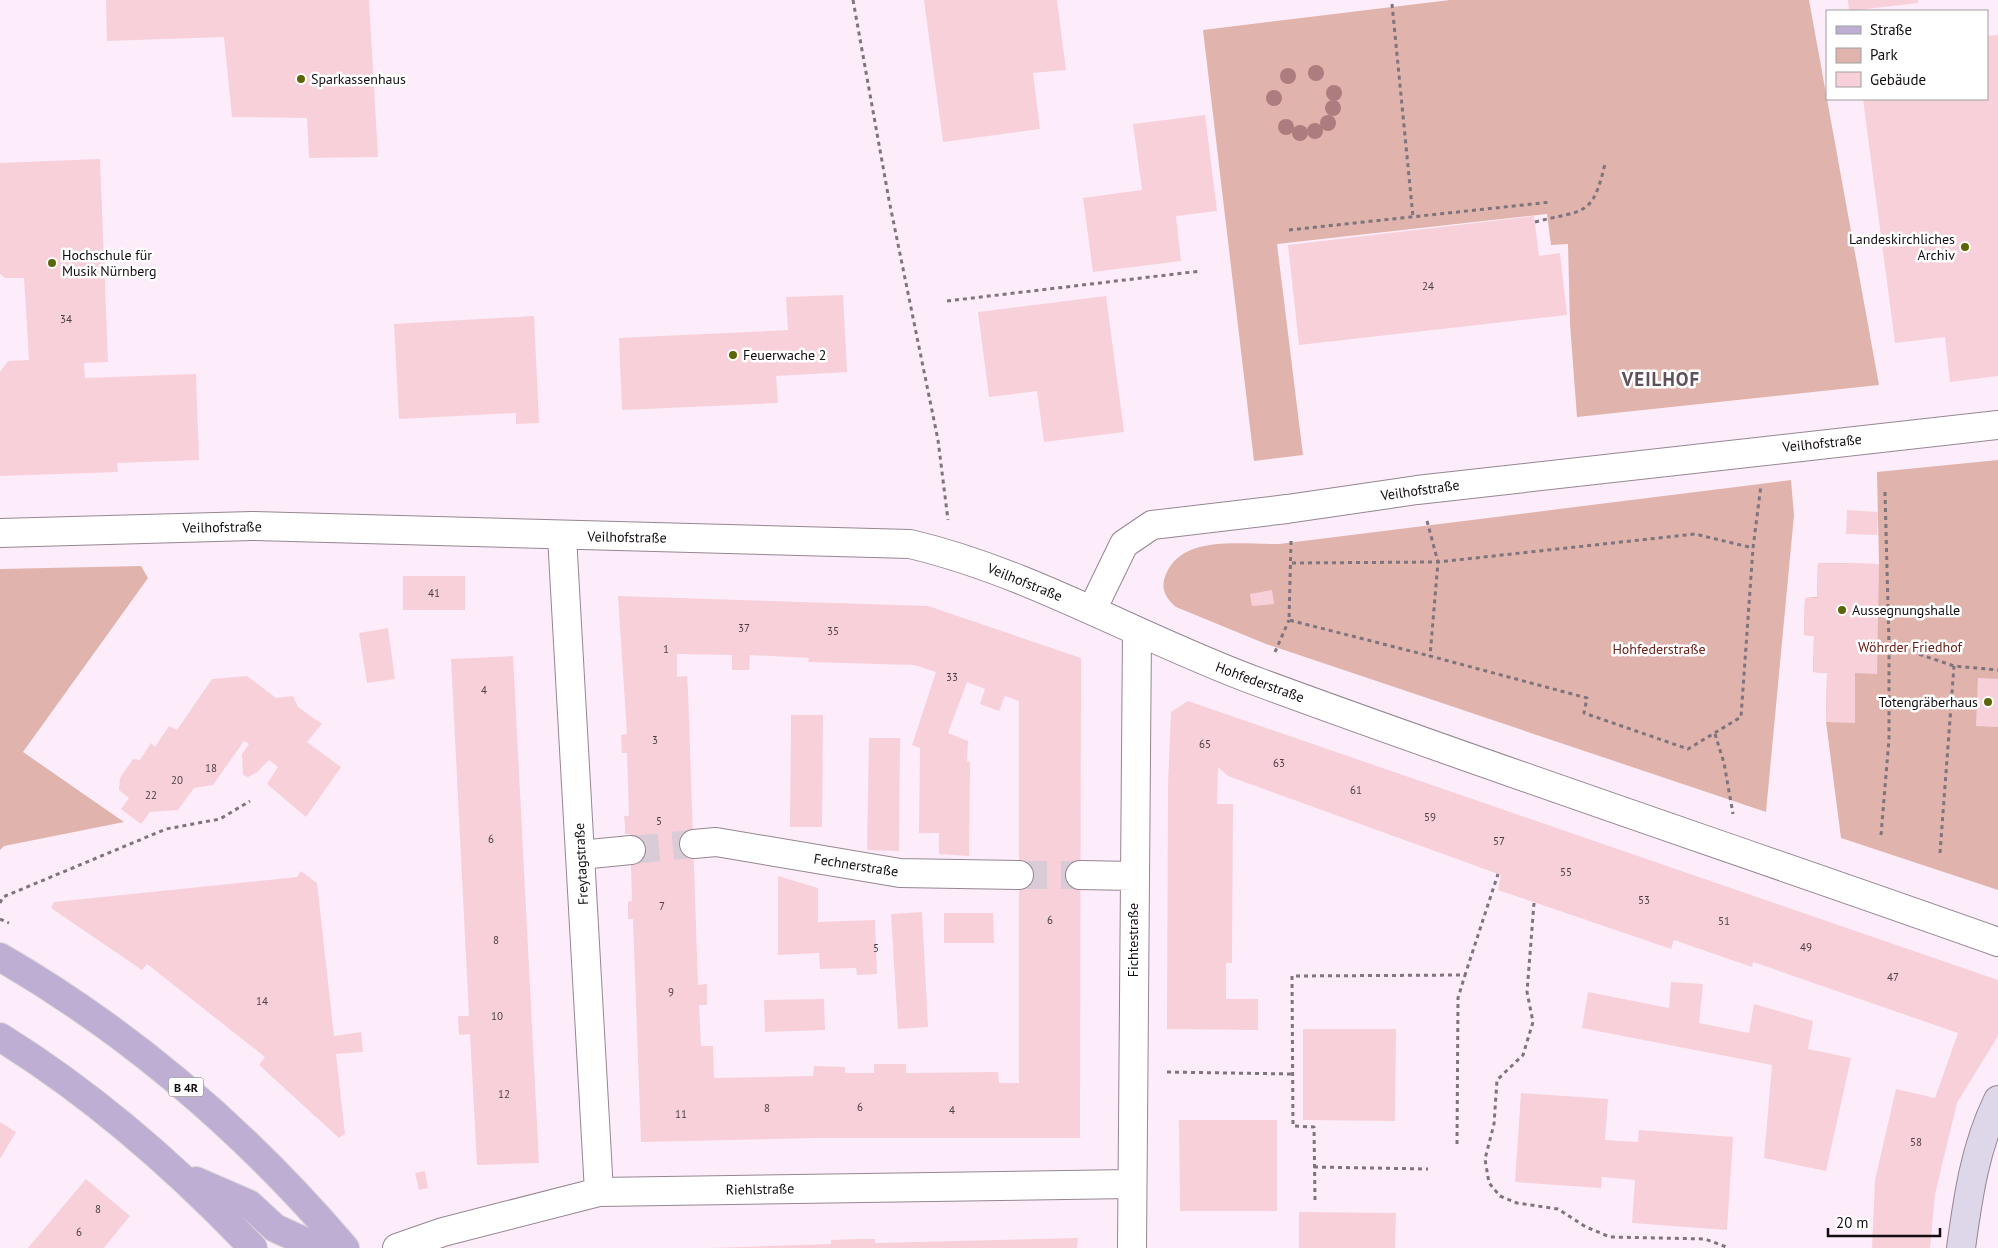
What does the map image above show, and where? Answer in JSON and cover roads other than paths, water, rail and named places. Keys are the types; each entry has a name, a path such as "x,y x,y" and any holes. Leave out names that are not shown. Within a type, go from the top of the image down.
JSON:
{"main road":[{"name":"B 4R","path":"0,957 105,1024 214,1110 284,1179 345,1248"},
{"path":"0,1037 86,1094 181,1175 253,1248"},
{"path":"181,1175 249,1204 274,1228 319,1248"}],"street":[{"name":"Veilhofstraße","path":"0,533 252,526 483,531 562,536 910,544 952,554 1041,587 1092,610 1124,544 1152,525 1287,509 1417,490 1998,425"},
{"name":"Freytagstraße","path":"562,536 599,1192"},
{"name":"Hohfederstraße","path":"1092,610 1211,664 1278,690 1998,942"},
{"name":"Fichtestraße","path":"1132,1248 1131,1184 1137,632"},
{"name":"Fechnerstraße","path":"694,844 716,842 900,873 1019,875"},
{"path":"580,855 631,850"},
{"path":"1080,875 1134,876"},
{"path":"1961,1248 1974,1166 1988,1119 1998,1100"},
{"name":"Riehlstraße","path":"397,1248 443,1232 599,1192 1131,1184"}],"tunnel":[{"path":"631,850 694,844"},
{"path":"1019,875 1080,875"}],"place":[{"name":"Sparkassenhaus","path":"301,79"},
{"name":"Landeskirchliches Archiv","path":"1965,247"},
{"name":"Hochschule für Musik Nürnberg","path":"52,263"},
{"name":"Feuerwache 2","path":"733,355"},
{"name":"Aussegnungshalle","path":"1842,610"},
{"name":"Totengräberhaus","path":"1988,702"}],"district":[{"name":"VEILHOF","path":"1661,379"}],"park label":[{"name":"Wöhrder Friedhof","path":"1910,647"}]}
